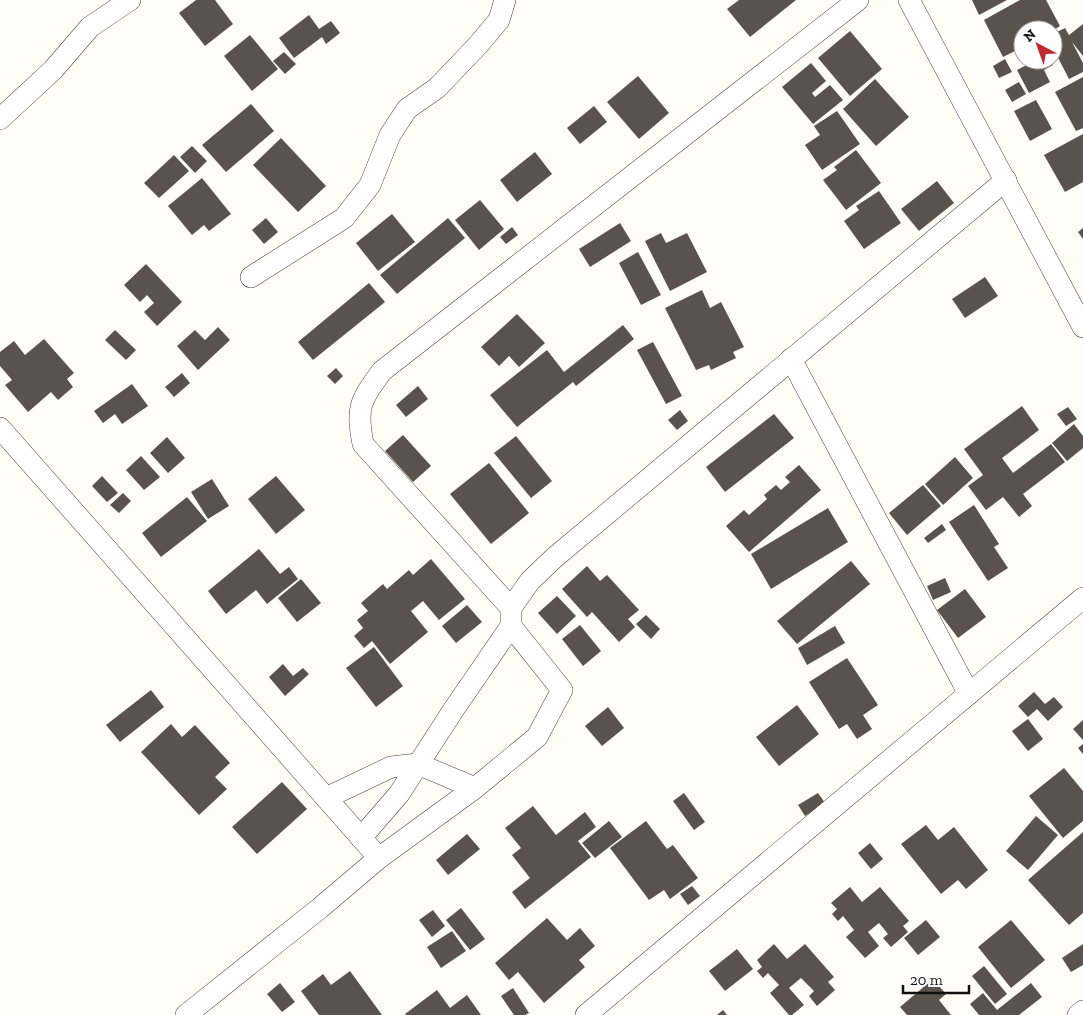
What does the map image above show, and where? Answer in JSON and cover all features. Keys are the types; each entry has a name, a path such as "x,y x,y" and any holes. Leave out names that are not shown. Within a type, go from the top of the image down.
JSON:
{"street":[{"path":"0,119 53,70 90,27 130,0"},
{"path":"251,278 344,218 370,185 390,135 407,109 437,88 479,44 499,20 505,0"},
{"path":"186,1015 320,908 379,858 475,788 537,737 562,690 511,617 363,444 358,419 364,396 382,371 858,0"},
{"path":"909,0 1083,327"},
{"path":"361,838 399,794 511,617 530,581 554,558 790,359 1006,180"},
{"path":"790,359 969,694"},
{"path":"0,428 379,858"},
{"path":"586,1015 1083,598"},
{"path":"326,798 391,767 418,764 475,788"},
{"path":"1078,1015 1083,1011"}],"building":[{"path":"196,0 215,0 233,24 205,46 179,13"},
{"path":"739,0 796,0 750,37 727,9"},
{"path":"972,0 1007,0 979,15"},
{"path":"1020,0 1046,0 1057,20 1013,20 1013,52 1003,57 984,20"},
{"path":"309,15 319,29 331,21 340,33 326,44 322,37 294,58 279,38"},
{"path":"1083,24 1083,56 1072,42 1083,63 1083,72 1069,79 1063,67 1063,29 1065,28 1069,35"},
{"path":"850,31 882,69 850,96 818,58"},
{"path":"250,35 278,69 252,91 224,56"},
{"path":"284,52 296,64 285,74 273,61"},
{"path":"1005,59 1012,72 999,78 993,66"},
{"path":"811,63 826,81 812,93 815,97 830,85 843,100 813,124 782,87"},
{"path":"1017,70 1044,70 1050,82 1029,93"},
{"path":"638,76 669,113 639,139 607,102"},
{"path":"1083,77 1083,128 1076,131 1055,92"},
{"path":"875,79 909,117 876,146 843,109"},
{"path":"1019,82 1026,94 1012,102 1005,90"},
{"path":"1036,100 1052,129 1030,141 1014,111"},
{"path":"251,104 274,131 226,172 202,145"},
{"path":"594,106 607,122 580,144 567,128"},
{"path":"837,111 860,144 822,170 805,145 820,135 814,126"},
{"path":"1083,134 1083,182 1065,192 1044,155"},
{"path":"281,138 326,186 298,212 253,165"},
{"path":"192,146 207,161 195,173 180,157"},
{"path":"856,150 881,183 846,210 823,180 837,170 834,167"},
{"path":"535,152 552,174 517,202 500,180"},
{"path":"174,155 189,171 159,198 144,183"},
{"path":"202,178 231,214 209,231 204,225 192,235 168,206"},
{"path":"937,181 954,203 919,231 901,209"},
{"path":"879,191 901,223 864,249 844,221 859,210 856,206"},
{"path":"480,200 504,229 479,250 455,220"},
{"path":"392,214 415,242 378,271 356,243"},
{"path":"266,218 278,232 264,244 252,230"},
{"path":"448,218 465,238 397,294 380,275"},
{"path":"620,223 631,241 590,267 579,249"},
{"path":"512,227 518,235 506,244 500,237"},
{"path":"1083,228 1083,239 1078,232"},
{"path":"661,233 666,243 687,233 707,272 670,291 645,241"},
{"path":"638,252 661,295 641,305 619,263"},
{"path":"146,264 182,302 157,326 144,312 154,303 147,295 140,302 124,285"},
{"path":"985,277 998,296 965,318 952,299"},
{"path":"369,283 385,302 313,360 298,342"},
{"path":"702,290 710,308 721,302 744,347 733,352 736,358 711,370 709,365 696,370 665,308"},
{"path":"517,314 545,343 519,367 509,356 499,366 481,347"},
{"path":"623,325 634,339 576,386 573,382 517,427 490,395 547,350 564,372"},
{"path":"218,327 230,340 198,370 177,346 195,330 205,340"},
{"path":"115,330 136,350 126,360 105,340"},
{"path":"44,339 74,373 67,379 73,387 58,400 51,392 28,412 5,385 12,380 0,366 0,352 14,341 25,355"},
{"path":"653,342 682,396 666,404 637,350"},
{"path":"336,368 343,376 335,384 327,376"},
{"path":"182,373 190,383 174,397 165,387"},
{"path":"132,384 148,406 122,424 115,414 103,423 94,411"},
{"path":"418,386 428,399 406,417 396,405"},
{"path":"1022,406 1039,430 1002,458 1013,473 1051,444 1065,462 1023,494 1032,506 1019,517 1003,497 986,510 968,486 983,475 964,449"},
{"path":"1068,407 1077,419 1066,426 1057,414"},
{"path":"680,410 688,421 677,430 668,420"},
{"path":"774,414 794,438 725,492 706,467"},
{"path":"1074,424 1083,436 1083,448 1067,461 1052,443"},
{"path":"403,435 431,466 413,482 385,451"},
{"path":"516,436 552,481 531,498 494,453"},
{"path":"167,437 185,458 168,473 150,453"},
{"path":"141,456 160,477 144,490 126,470"},
{"path":"955,457 973,478 943,505 925,484"},
{"path":"489,463 529,513 491,544 450,494"},
{"path":"799,465 821,490 749,552 726,526 744,510 749,515 767,499 764,495 776,485 781,490 790,482 785,477"},
{"path":"102,476 118,493 107,502 92,486"},
{"path":"276,476 305,510 276,534 248,499"},
{"path":"212,479 229,506 208,519 191,492"},
{"path":"923,485 941,506 907,535 889,513"},
{"path":"123,493 131,501 119,513 110,505"},
{"path":"187,497 207,521 161,557 142,533"},
{"path":"974,505 999,544 994,547 1008,568 988,581 949,522"},
{"path":"828,508 848,542 771,589 751,554"},
{"path":"942,524 946,530 928,543 924,538"},
{"path":"259,549 280,574 289,567 298,579 267,604 256,590 226,614 208,591"},
{"path":"431,559 465,599 439,620 423,601 411,611 428,632 390,664 372,641 364,648 354,636 363,628 357,620 368,611 361,603 383,584 387,589 409,570 413,575"},
{"path":"851,561 870,584 797,644 777,621"},
{"path":"587,566 600,581 607,575 639,610 628,619 635,627 619,642 592,612 587,617 562,589"},
{"path":"945,578 951,592 933,600 927,586"},
{"path":"301,579 321,603 297,622 278,598"},
{"path":"965,589 986,617 958,638 937,610"},
{"path":"557,596 576,616 557,634 538,613"},
{"path":"467,605 482,622 456,643 442,626"},
{"path":"646,615 660,629 651,639 636,624"},
{"path":"580,625 601,651 583,666 562,639"},
{"path":"835,626 845,643 807,665 798,648"},
{"path":"374,647 403,686 376,707 346,668"},
{"path":"847,658 878,705 863,715 872,729 857,739 847,724 839,729 809,682"},
{"path":"283,664 293,676 303,668 309,674 285,696 269,677"},
{"path":"151,690 164,707 120,742 106,725"},
{"path":"1034,692 1045,704 1054,697 1063,707 1048,721 1037,709 1028,717 1018,706"},
{"path":"797,705 819,734 779,766 756,737"},
{"path":"608,707 624,728 602,746 585,726"},
{"path":"1028,719 1043,739 1028,751 1012,731"},
{"path":"1083,720 1083,740 1073,729"},
{"path":"171,724 182,737 195,725 230,763 215,777 227,789 199,815 141,752"},
{"path":"1083,744 1083,754 1078,748"},
{"path":"1064,768 1083,791 1083,821 1063,838 1029,796"},
{"path":"282,782 307,809 257,854 232,827"},
{"path":"684,793 705,822 694,830 673,801"},
{"path":"818,793 825,803 805,816 798,805"},
{"path":"533,806 556,835 585,812 596,827 578,841 591,857 525,909 512,892 530,878 512,855 521,848 505,828"},
{"path":"1036,816 1058,835 1028,870 1006,851"},
{"path":"609,821 622,837 595,858 582,843"},
{"path":"646,821 667,849 673,845 698,878 670,899 664,890 649,900 610,848"},
{"path":"926,825 938,840 954,827 988,870 966,889 958,880 941,894 901,844"},
{"path":"1083,832 1083,913 1069,925 1028,880"},
{"path":"467,834 480,849 448,875 436,860"},
{"path":"870,843 883,859 871,869 858,853"},
{"path":"692,886 700,896 688,905 680,894"},
{"path":"850,887 862,902 880,887 909,921 903,926 908,932 891,947 883,938 888,934 879,923 868,932 879,946 865,958 846,937 854,930 843,916 838,921 832,914 837,909 831,903"},
{"path":"461,908 485,939 470,950 446,920"},
{"path":"433,910 445,926 432,937 419,920"},
{"path":"547,918 567,940 580,928 595,946 579,960 585,967 544,1003 518,972 509,980 495,963"},
{"path":"926,920 940,937 918,955 904,938"},
{"path":"1011,920 1045,960 1011,988 978,947"},
{"path":"452,931 466,951 441,968 427,947"},
{"path":"774,944 787,959 805,944 834,977 828,982 835,990 817,1006 809,996 814,991 801,978 789,988 804,1005 792,1015 789,1015 770,993 779,985 768,973 763,978 757,971 762,967 757,960"},
{"path":"1083,944 1083,965 1071,972 1062,958"},
{"path":"737,949 753,969 725,991 709,971"},
{"path":"984,966 1007,994 995,1004 972,976"},
{"path":"350,971 382,1015 319,1015 301,991 323,974 331,985"},
{"path":"933,979 946,994 939,1000 951,1015 907,1015 900,1007"},
{"path":"280,983 295,1002 282,1012 267,994"},
{"path":"1031,983 1042,997 1019,1015 979,1015 970,1004 983,993 997,1010"},
{"path":"513,988 529,1013 514,1015 501,996"},
{"path":"437,990 450,1008 467,995 481,1015 405,1014"},
{"path":"723,1010 727,1015 717,1015"}]}
